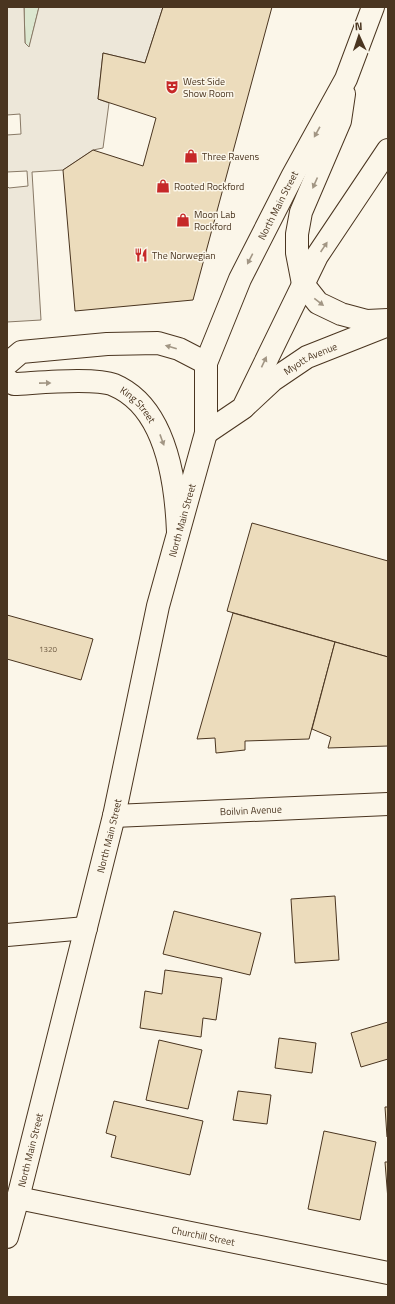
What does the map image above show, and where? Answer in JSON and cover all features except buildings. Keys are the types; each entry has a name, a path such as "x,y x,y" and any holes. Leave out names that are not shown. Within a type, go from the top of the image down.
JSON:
{"main road":[{"name":"North Main Street","path":"7,1237 114,816 158,606 206,433 206,363 240,279 293,175 346,79 373,7"},
{"path":"346,79 340,121 301,212 297,234 297,253 303,284 318,303 341,314 367,321 388,320"},
{"path":"206,433 243,408 317,256 388,150"},
{"name":"Myott Avenue","path":"243,408 273,380 308,357 388,325"},
{"path":"7,364 21,352 107,344 151,343 158,343 179,349 206,363"},
{"name":"King Street","path":"7,380 14,384 94,382 114,385 130,394 144,408 159,431 166,450 177,509 178,534"},
{"name":"Boilvin Avenue","path":"114,816 388,804"},
{"path":"7,935 86,928"},
{"name":"Churchill Street","path":"18,1198 388,1273"}],"green space":[{"path":"24,7 39,7 29,48 25,43"}],"shaded area":[{"path":"7,7 24,7 25,43 29,47 39,7 163,7 145,63 103,53 98,99 109,103 103,148 93,150 63,170 32,172 41,320 7,322 7,186 9,188 28,186 27,171 7,172 7,135 21,134 20,114 7,115"}],"place":[{"name":"West Side Show Room","path":"172,87"},
{"name":"Three Ravens","path":"191,156"},
{"name":"Rooted Rockford","path":"163,186"},
{"name":"Moon Lab Rockford","path":"183,220"},
{"name":"The Norwegian","path":"141,255"}]}
